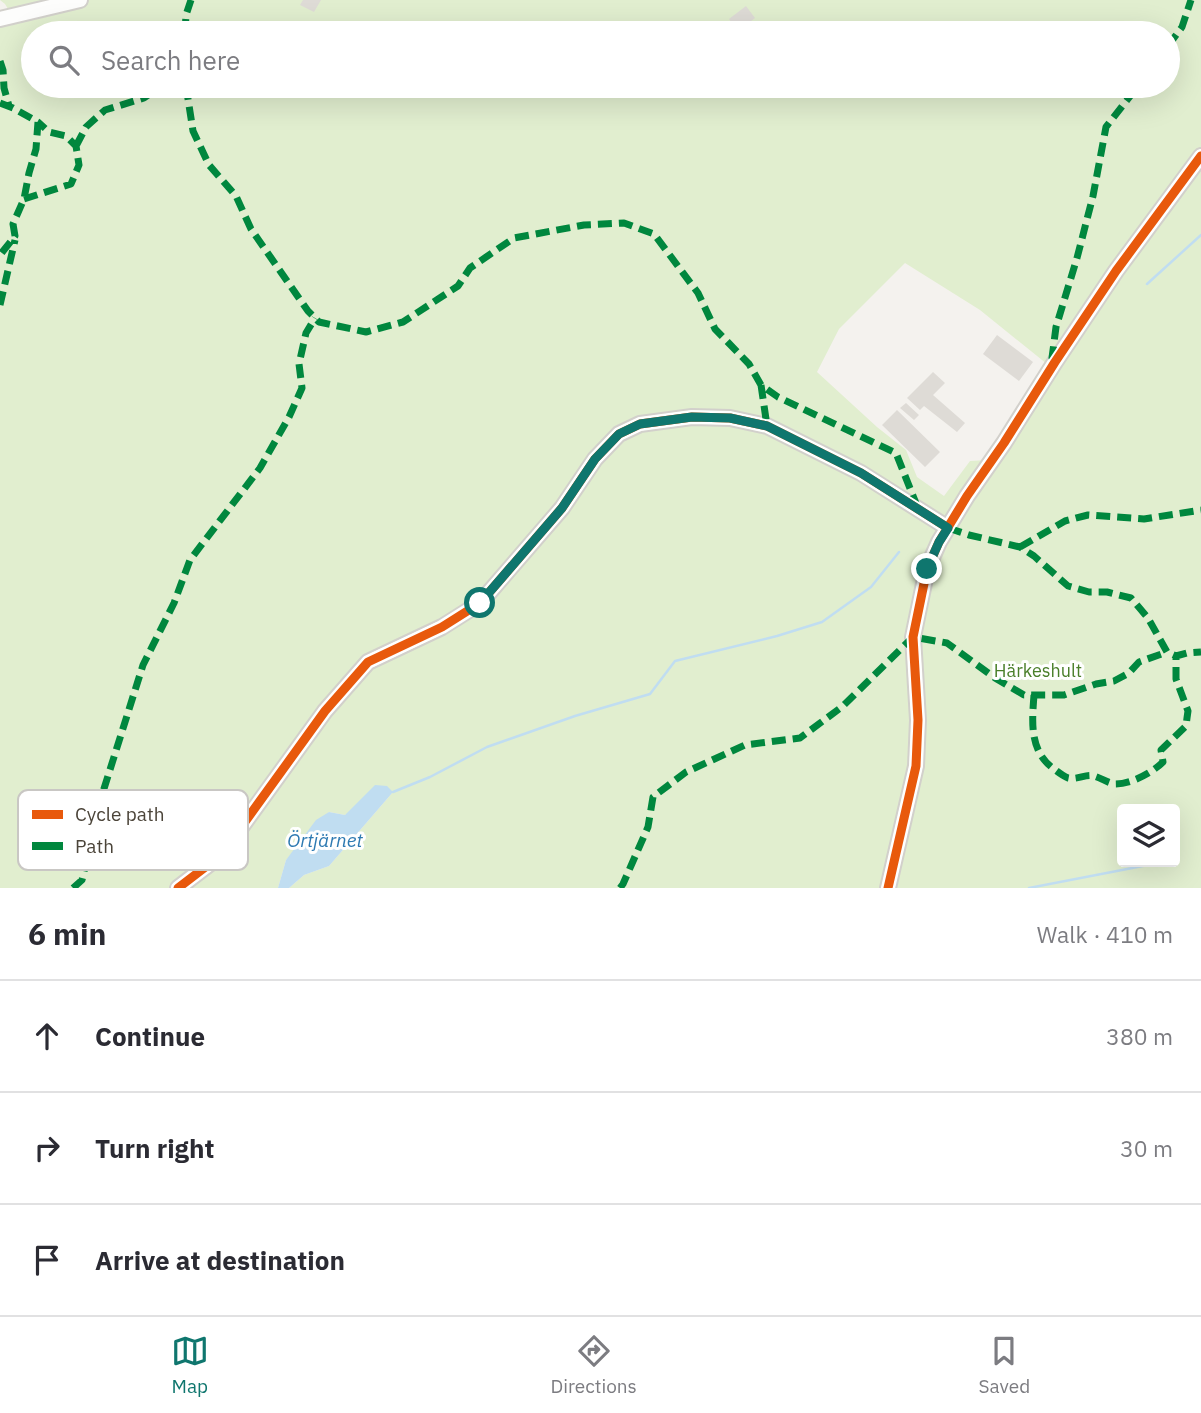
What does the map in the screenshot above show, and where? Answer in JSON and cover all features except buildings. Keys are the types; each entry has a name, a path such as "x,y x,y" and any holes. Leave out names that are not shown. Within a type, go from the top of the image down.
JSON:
{"street":[{"path":"0,19 80,0"},
{"path":"888,888 916,766 918,720 913,637 927,569 939,542 967,496 1116,271 1201,156"},
{"path":"248,818 325,711 368,662 442,627 480,603 562,508 595,459 619,434 640,424 692,417 730,418 767,426 861,473 948,528"},
{"path":"178,888 201,870"}],"green space":[{"name":"Härkeshult","path":"0,0 1201,0 1201,888 289,888 304,875 329,866 393,792 345,815 329,812 286,860 278,888 0,888 0,17 11,14","holes":["905,263 980,310 1047,364 988,460 970,461 944,496 917,477 906,450 817,372 839,329"]}],"water":[{"name":"Örtjärnet","path":"375,785 387,786 393,792 329,866 304,875 289,888 278,888 286,860 316,820 329,812 345,815"}],"waterway":[{"path":"1147,284 1201,235"},
{"path":"393,792 430,777 487,747 575,716 650,694 675,661 822,622 871,587 899,552"},
{"path":"1029,888 1138,867"}],"marked path":[{"path":"186,21 191,0"},
{"path":"1180,30 1191,0"},
{"path":"0,61 9,106"},
{"path":"76,146 86,127 105,110 144,98"},
{"path":"188,98 193,131 209,165 236,196 251,229 308,311 319,322 366,332 403,322 458,286 470,268 514,238 584,225 624,223 654,234 698,293 715,329 749,364 761,385 778,397 896,453 917,506"},
{"path":"1053,360 1056,327 1093,196 1106,127 1129,98"},
{"path":"0,103 38,122 36,149 24,199 13,224 15,236 0,255"},
{"path":"24,199 71,184 79,165 76,146 66,136 49,132 38,122"},
{"path":"0,305 15,240"},
{"path":"104,790 143,665 174,603 190,560 260,468 302,388 299,364 306,333 315,318"},
{"path":"761,385 767,426"},
{"path":"1020,547 1065,521 1088,515 1144,519 1201,510"},
{"path":"948,528 1020,547 1068,586 1131,598 1148,618 1167,652 1176,656 1201,652"},
{"path":"620,888 648,827 653,797 686,772 745,745 800,738 843,706 913,637 947,643 995,678 1024,695 1064,695 1114,681 1129,673 1139,662 1167,652"},
{"path":"1034,695 1034,735 1036,745 1046,762 1068,778 1091,776 1115,784 1128,782 1147,774 1163,762 1161,750 1186,726 1188,711 1176,679 1176,656"},
{"path":"73,888 82,880 84,870"}],"cycle path":[{"path":"888,888 916,766 918,720 913,637 927,569 939,542 967,496 1055,362 1116,271 1201,156"},
{"path":"248,818 325,711 368,662 442,627 480,603 562,508 595,459 619,434 640,424 692,417 730,418 767,426 861,473 948,528"},
{"path":"178,888 201,870"}],"route":[{"path":"480,603 562,508 595,459 619,434 640,424 692,417 730,418 767,426 861,473 948,528 927,569"}]}
